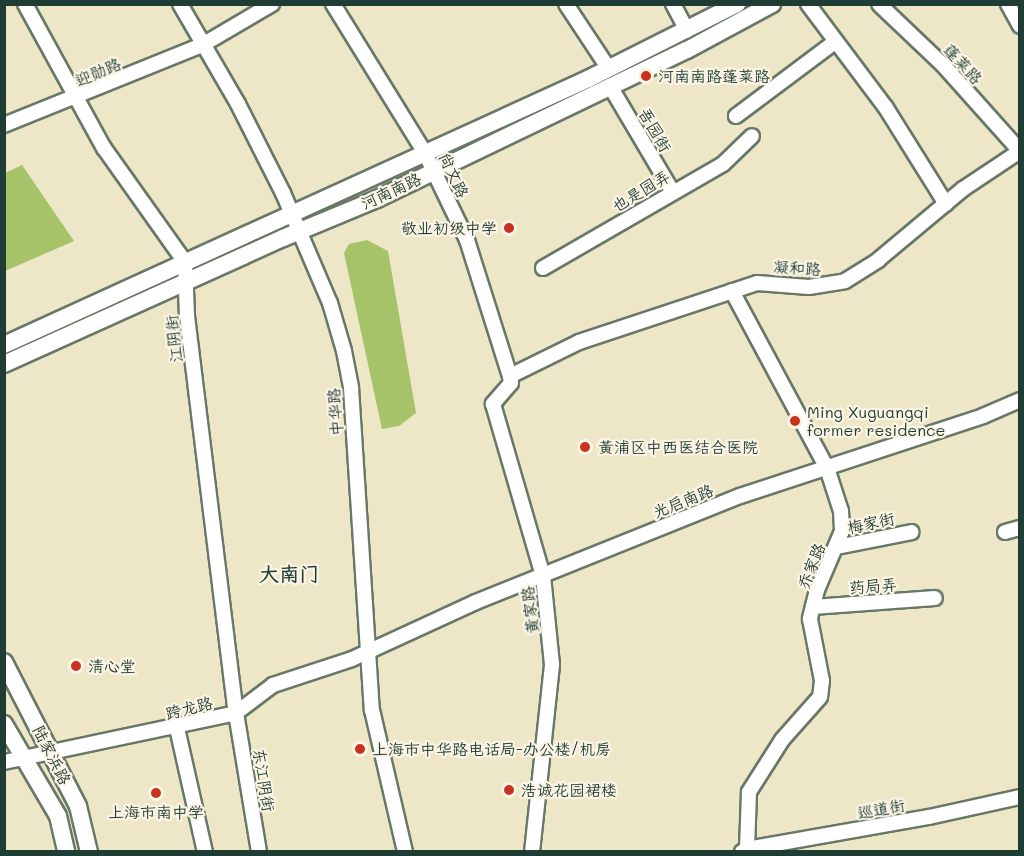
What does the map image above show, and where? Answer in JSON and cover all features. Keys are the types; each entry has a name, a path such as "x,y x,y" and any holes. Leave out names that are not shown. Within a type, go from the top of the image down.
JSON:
{"main road":[{"name":"河南南路","path":"4,345 185,262 433,171 610,77 687,30 737,4"},
{"name":"河南南路","path":"4,364 188,283 425,153 610,77 772,4"},
{"name":"陆家浜路","path":"4,662 53,753 78,806 89,852"},
{"name":"陆家浜路","path":"4,724 57,816 66,852"}],"street":[{"name":"江阴街","path":"25,4 76,99 120,172 185,262 188,283 188,316 236,713"},
{"name":"中华路","path":"180,4 204,44 296,223 330,303 351,388 366,651 372,710 405,852"},
{"name":"迎勋路","path":"4,125 76,99 204,44 272,4"},
{"name":"尚文路","path":"333,4 425,153 467,240 510,376"},
{"name":"吾园街","path":"566,4 610,77 672,191"},
{"path":"673,4 687,30"},
{"path":"808,4 886,108 946,204"},
{"name":"蓬莱路","path":"879,4 943,65 1020,151"},
{"path":"1008,4 1020,26"},
{"path":"736,116 835,42"},
{"name":"也是园弄","path":"543,268 672,191 723,164 752,136"},
{"name":"凝和路","path":"510,376 586,339 757,283 809,287 845,281 1020,151"},
{"name":"乔家路","path":"732,291 827,468 841,512 842,531 810,620 822,681 820,697 782,740 749,792 744,850"},
{"name":"黄家路","path":"510,376 511,383 493,404 543,576 552,665 532,852"},
{"name":"光启南路","path":"366,651 740,496 1020,400"},
{"path":"1005,532 1020,528"},
{"name":"梅家街","path":"837,547 912,532"},
{"name":"药局弄","path":"813,607 935,598"},
{"name":"跨龙路","path":"4,762 177,728 236,713 273,685 308,676 366,651"},
{"name":"东江阴街","path":"236,713 259,852"},
{"path":"177,728 205,852"},
{"name":"巡道街","path":"744,850 929,817 1020,797"}],"green space":[{"path":"22,165 74,241 5,271 5,173"},
{"path":"367,240 388,251 416,413 399,426 382,429 344,253 349,244"}],"place":[{"name":"河南南路蓬莱路","path":"646,76"},
{"name":"敬业初级中学","path":"509,228"},
{"name":"Ming Xuguangqi former residence","path":"795,421"},
{"name":"黄浦区中西医结合医院","path":"585,447"},
{"name":"清心堂","path":"76,666"},
{"name":"上海市中华路电话局-办公楼/机房","path":"360,749"},
{"name":"浩诚花园裙楼","path":"509,790"},
{"name":"上海市南中学","path":"156,793"}],"district":[{"name":"大南门","path":"289,573"}]}
